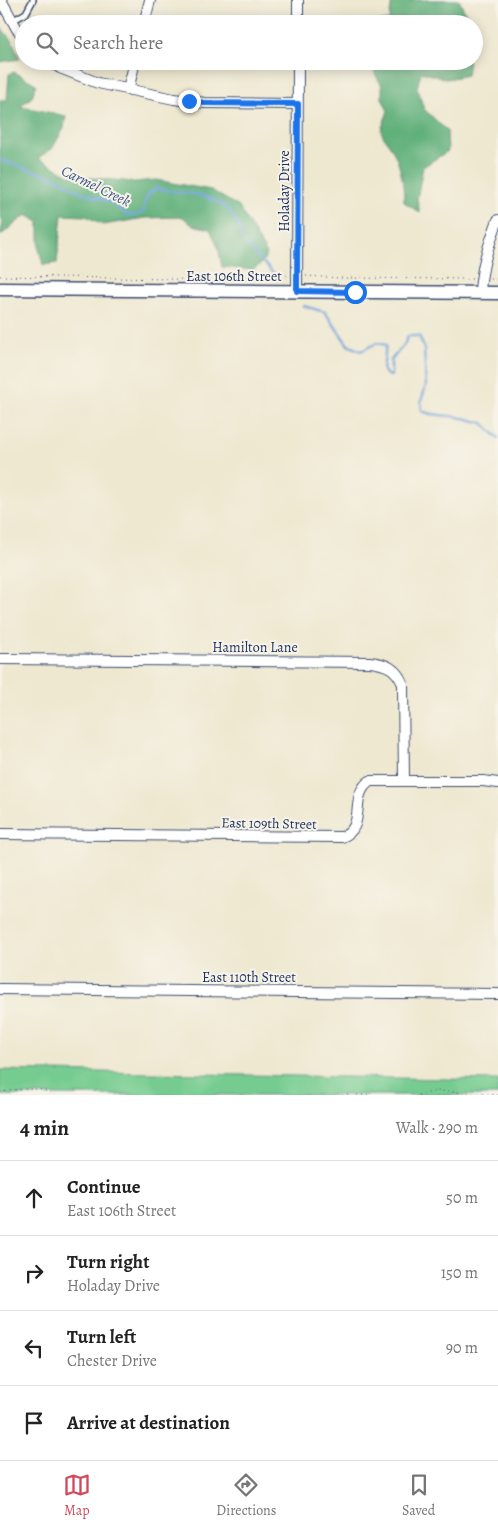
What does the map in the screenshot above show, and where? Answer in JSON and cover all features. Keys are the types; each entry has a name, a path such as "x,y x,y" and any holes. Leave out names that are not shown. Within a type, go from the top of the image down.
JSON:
{"street":[{"path":"2,0 15,25"},
{"path":"146,15 150,0"},
{"path":"298,0 298,15"},
{"path":"65,70 128,90 174,100 205,103 298,104"},
{"path":"128,90 133,70"},
{"name":"Holaday Drive","path":"297,291 298,70"},
{"path":"480,293 480,279 487,250 498,220"},
{"name":"East 106th Street","path":"0,289 498,293"},
{"name":"Hamilton Lane","path":"0,659 370,662 386,664 394,669 403,684 404,780"},
{"name":"East 109th Street","path":"0,834 342,837 350,834 356,824 360,791 370,781 404,780 498,784"},
{"name":"East 110th Street","path":"0,988 498,994"}],"lane":[{"path":"22,15 26,13 33,0"}],"path":[{"path":"273,284 286,276 297,275 340,278 498,279"},
{"path":"0,276 231,280"},
{"path":"0,1092 36,1089 45,1090 54,1095"},
{"path":"418,1095 438,1091 498,1095"},
{"path":"342,1095 369,1095"}],"green space":[{"path":"392,0 459,0 466,15 390,15"},
{"path":"0,26 13,42 15,60 0,62"},
{"path":"375,70 468,70 467,75 447,79 421,72 417,88 424,109 447,131 448,151 423,167 417,199 420,213 404,202 400,169 393,151 381,130 388,111 382,98 382,86 374,72"},
{"path":"14,72 36,84 32,97 20,106 66,116 64,128 52,149 38,158 71,176 134,182 156,180 211,190 239,207 267,254 262,263 253,270 222,267 218,247 210,229 192,225 183,217 145,218 103,225 86,216 62,215 57,263 43,265 39,249 39,222 26,215 0,236 3,221 0,216 0,100 7,100 9,74"},
{"path":"0,1070 498,1080 498,1095 0,1095"}],"waterway":[{"name":"Carmel Creek","path":"0,160 59,179 76,190 114,204 125,214 135,216 144,211 147,198 156,188 201,195 220,203 230,211 239,226 243,241 277,277"},
{"name":"Carmel Creek","path":"304,306 325,312 348,345 361,351 377,343 386,345 383,370 387,375 391,376 391,360 404,345 408,336 419,336 424,348 426,386 421,401 422,411 462,418"},
{"name":"Carmel Creek","path":"464,418 483,423 498,438"}],"route":[{"path":"189,101 205,103 298,104 297,291 355,292"}]}
